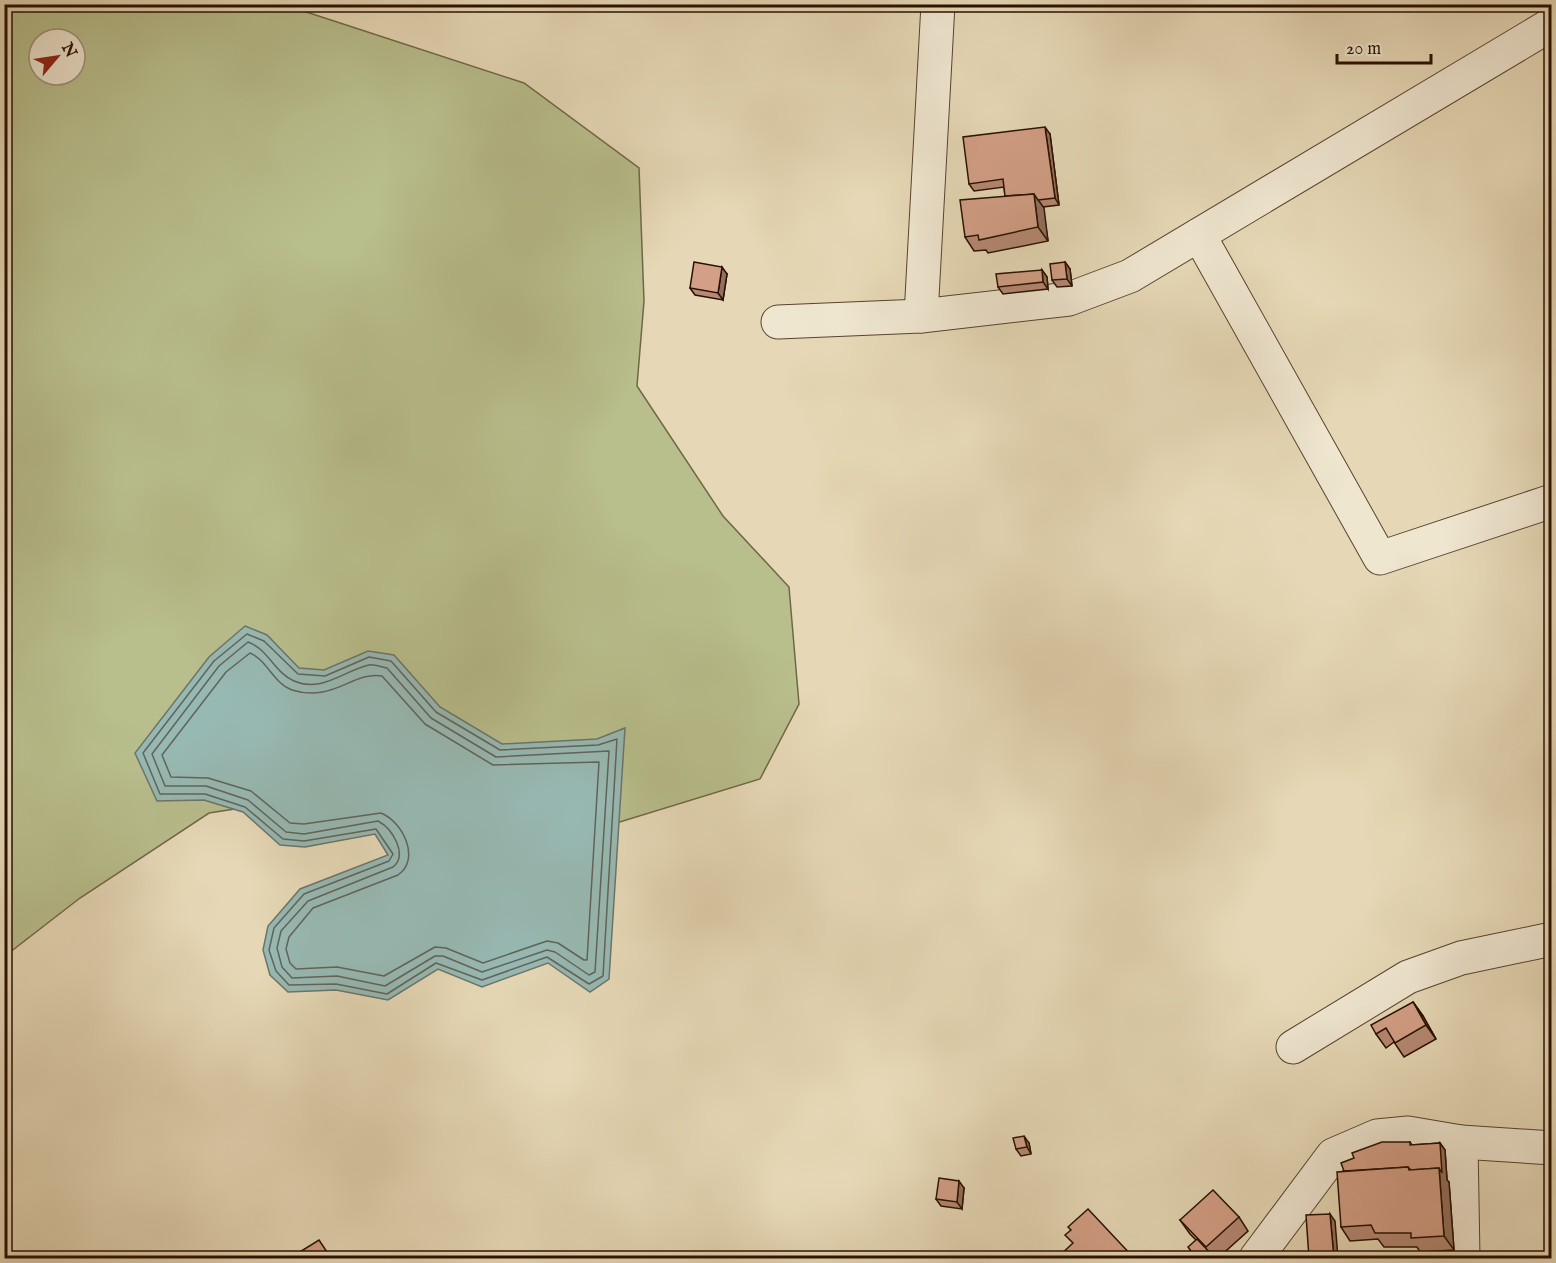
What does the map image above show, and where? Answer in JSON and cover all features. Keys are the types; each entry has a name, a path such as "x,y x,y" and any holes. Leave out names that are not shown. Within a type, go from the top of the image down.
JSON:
{"street":[{"path":"921,316 938,4"},
{"path":"778,322 921,316 1069,299 1130,276 1549,32"},
{"path":"1198,235 1380,558 1551,501"},
{"path":"1293,1047 1408,977 1461,958 1551,939"},
{"path":"1256,1258 1333,1155 1377,1136 1408,1133 1461,1142 1551,1148"},
{"path":"1461,1142 1463,1258"}],"green space":[{"path":"5,5 285,5 524,83 639,168 644,301 637,386 723,516 789,587 799,704 760,779 597,829 346,792 209,813 80,898 5,956"}],"water":[{"path":"245,626 267,635 299,668 324,670 368,651 394,655 440,707 502,744 597,739 625,728 609,979 590,992 548,963 482,987 438,969 388,1000 336,990 288,992 270,975 263,950 268,926 300,889 388,855 375,834 305,847 280,845 243,812 204,800 157,801 135,753 209,657"}],"building":[{"path":"1045,127 1055,198 1038,200 1034,194 1005,196 1003,179 969,184 963,137"},
{"path":"1034,194 1038,227 979,240 978,235 965,237 960,200"},
{"path":"694,262 722,267 718,293 690,288"},
{"path":"1065,262 1067,279 1052,280 1050,264"},
{"path":"1042,270 1043,282 998,287 996,274"},
{"path":"1413,1002 1426,1025 1395,1043 1386,1028 1376,1034 1371,1025"},
{"path":"1024,1136 1027,1147 1016,1149 1013,1138"},
{"path":"1382,1142 1410,1142 1410,1145 1440,1143 1442,1173 1439,1168 1411,1170 1408,1167 1344,1171 1341,1163 1354,1158 1352,1153"},
{"path":"1408,1167 1409,1170 1439,1168 1444,1236 1411,1238 1411,1233 1375,1233 1371,1225 1341,1227 1337,1172"},
{"path":"939,1178 959,1181 957,1202 936,1199"},
{"path":"1213,1190 1239,1217 1206,1247 1180,1220"},
{"path":"1088,1209 1134,1258 1057,1258 1073,1243 1065,1235 1071,1230 1068,1227"},
{"path":"1330,1214 1334,1258 1309,1258 1306,1215"},
{"path":"1197,1239 1215,1258 1196,1258 1188,1247"},
{"path":"319,1240 331,1258 301,1258 298,1253"},
{"path":"960,1252 963,1258 946,1258"}]}
